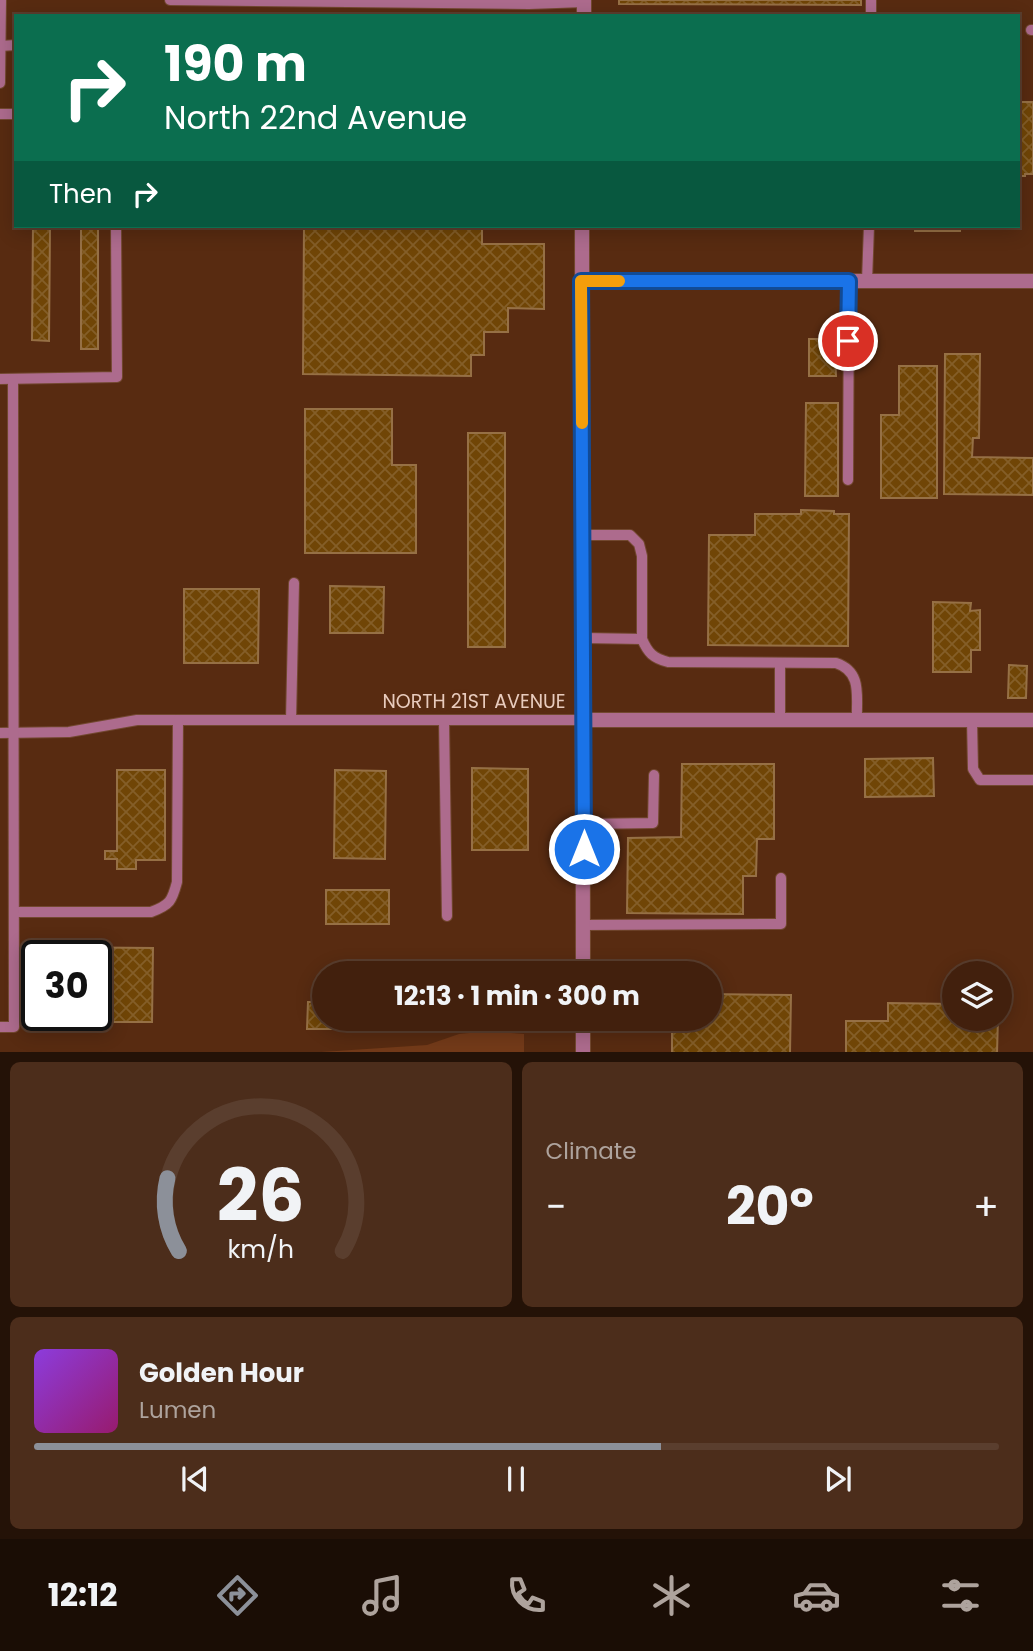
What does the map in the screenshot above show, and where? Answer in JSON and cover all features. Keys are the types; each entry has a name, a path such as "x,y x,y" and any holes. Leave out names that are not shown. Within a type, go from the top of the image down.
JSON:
{"street":[{"path":"582,228 583,961"},
{"path":"581,281 1033,281"},
{"name":"NORTH 21ST AVENUE","path":"584,720 1033,720"},
{"path":"583,1031 583,1052"}],"lane":[{"path":"0,83 1,0"},
{"path":"170,0 584,6"},
{"path":"0,379 117,377 116,228"},
{"path":"867,281 869,228"},
{"path":"848,480 849,281"},
{"path":"0,1027 14,1027 13,379"},
{"path":"583,535 630,535 639,544 642,556 642,639 647,651 655,659 668,662 836,663 853,674 856,683 857,720"},
{"path":"291,720 295,583"},
{"path":"584,638 642,639"},
{"path":"779,720 780,663"},
{"name":"NORTH 21ST AVENUE","path":"0,733 69,732 138,720 584,720"},
{"path":"14,912 150,912 162,908 172,900 177,882 178,720"},
{"path":"444,720 447,916"},
{"path":"972,720 973,769 980,780 1033,780"},
{"path":"584,824 653,823 654,775"},
{"path":"583,925 781,924 781,878"}],"shaded area":[{"path":"489,1031 524,1034 524,1052 321,1052 427,1045 459,1034"}],"building":[{"path":"619,0 861,0 861,5 619,4"},
{"path":"1020,102 1033,102 1033,174 1020,176"},
{"path":"33,228 50,228 49,341 32,340"},
{"path":"81,228 98,228 98,349 81,349"},
{"path":"304,228 482,228 482,244 544,244 544,309 508,308 508,332 484,332 484,355 471,355 471,376 303,374"},
{"path":"915,228 960,228 960,231 915,231"},
{"path":"809,339 835,339 836,376 809,376"},
{"path":"945,354 980,354 979,438 973,438 972,457 1033,458 1033,495 944,494"},
{"path":"899,366 937,366 937,498 881,498 881,415 899,415"},
{"path":"806,403 838,403 838,496 805,496"},
{"path":"305,409 392,409 392,465 416,465 416,553 305,553"},
{"path":"468,433 505,433 505,647 468,647"},
{"path":"801,510 849,514 848,646 708,645 709,535 755,535 755,514 801,514"},
{"path":"330,586 384,587 383,633 330,633"},
{"path":"184,589 259,589 258,663 184,663"},
{"path":"933,602 971,603 970,611 980,610 980,650 971,650 971,672 933,672"},
{"path":"1009,665 1027,666 1026,698 1008,698"},
{"path":"933,758 934,796 865,797 865,759"},
{"path":"682,764 774,764 774,839 757,839 756,876 743,876 743,914 627,913 628,838 681,837"},
{"path":"472,768 528,769 528,850 472,850"},
{"path":"117,770 165,770 165,860 136,860 136,869 117,869 117,859 105,859 105,851 117,851"},
{"path":"335,770 386,771 385,859 334,858"},
{"path":"326,890 389,890 389,924 326,924"},
{"path":"112,948 153,948 152,1022 112,1022"},
{"path":"722,994 791,995 790,1052 672,1052 672,1031 722,1031"},
{"path":"308,1002 312,1002 312,1029 307,1029"},
{"path":"888,1003 942,1004 942,1031 998,1031 997,1052 846,1052 846,1021 888,1021"}],"slow traffic":[{"path":"582,423 581,281 619,281"}],"route":[{"path":"584,849 581,281 849,281 848,341"}]}
